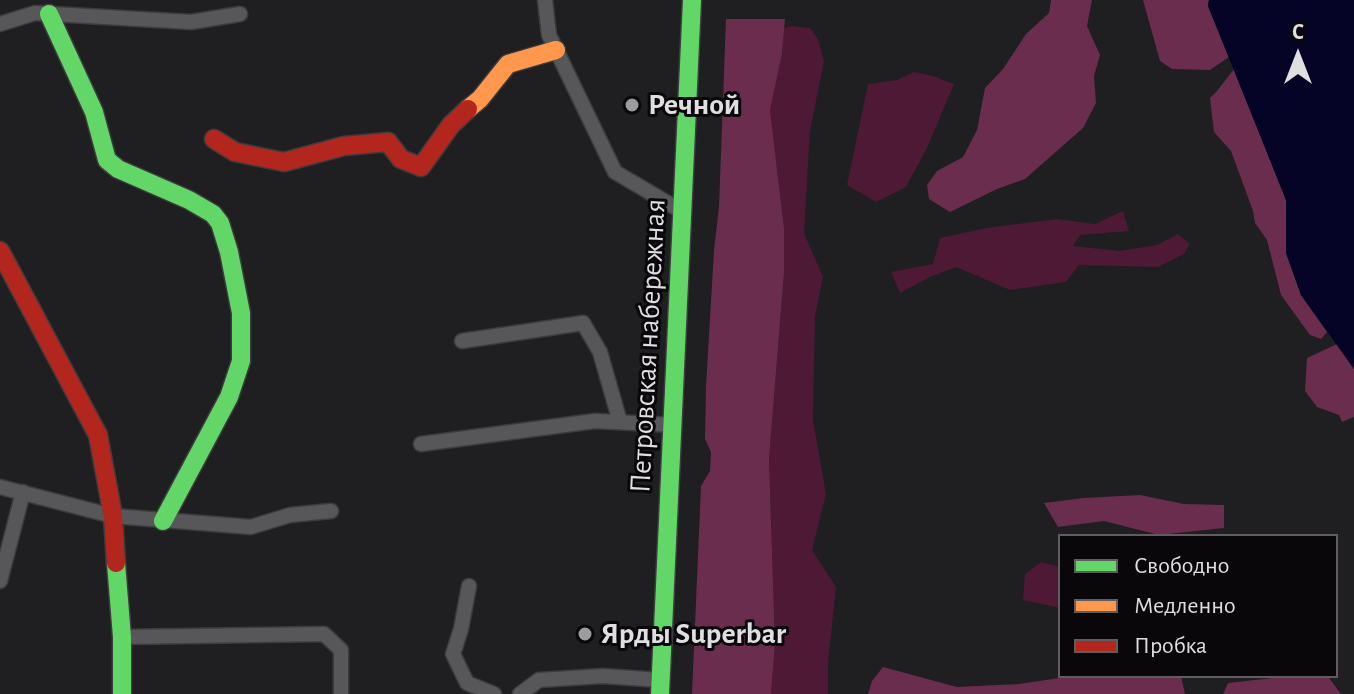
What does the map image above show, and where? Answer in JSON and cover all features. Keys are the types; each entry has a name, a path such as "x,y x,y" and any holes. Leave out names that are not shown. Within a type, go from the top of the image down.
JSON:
{"street":[{"path":"545,0 549,35 615,172 683,212"},
{"name":"Петровская набережная","path":"660,687 692,0"},
{"path":"39,9 94,112 107,160 118,169 213,214 220,223 229,252 241,313 241,361 229,397 163,521"},
{"path":"0,24 39,9 191,22 240,14"},
{"path":"214,139 235,152 284,162 344,146 388,142 401,159 421,167 451,125 480,99 508,64 556,50"},
{"path":"0,251 98,435 113,516 122,637 122,694"},
{"path":"462,341 583,323 600,352 620,422"},
{"path":"421,444 595,421 673,425"},
{"path":"0,487 113,516 163,521 251,527 290,515 331,511"},
{"path":"0,581 23,492"},
{"path":"469,586 453,654 467,683 494,694"},
{"path":"122,637 324,634 341,650 341,694"},
{"path":"520,694 539,680 603,676 660,687"}],"shaded area":[{"path":"1051,0 1092,0 1087,26 1100,55 1094,76 1096,103 1083,128 1025,179 950,212 929,199 927,185 937,171 963,157 977,130 985,88 1003,69 1026,34 1049,13"},
{"path":"1143,0 1209,0 1208,6 1229,57 1210,70 1172,69 1160,61"},
{"path":"726,19 785,19 782,54 770,110 784,228 784,273 769,459 775,644 771,694 692,694 701,486 710,471 711,452 705,439 706,386 719,207"},
{"path":"784,28 810,28 818,39 824,61 810,131 804,233 823,277 815,316 813,420 826,494 812,550 836,587 828,694 771,694 775,644 769,459 784,273 784,228 770,110 782,54"},
{"path":"1234,69 1286,200 1286,253 1301,295 1327,332 1321,339 1310,335 1281,295 1267,240 1255,223 1231,151 1214,132 1210,98"},
{"path":"914,72 954,84 927,148 906,187 876,202 847,185 868,84 897,80"},
{"path":"1123,211 1129,231 1080,235 1073,246 1119,251 1157,245 1178,234 1190,244 1184,254 1158,267 1079,265 1066,282 1010,290 956,267 900,293 891,272 933,264 940,238 986,228 1057,219 1095,224"},
{"path":"1337,344 1354,369 1354,417 1342,422 1339,415 1317,407 1305,391 1307,358"},
{"path":"1140,495 1184,504 1224,505 1224,528 1155,534 1104,521 1058,527 1044,503"},
{"path":"1041,562 1058,566 1058,608 1023,600 1025,574"},
{"path":"883,667 957,687 1019,684 1060,678 1181,678 1185,694 868,694 872,681"},
{"path":"1273,678 1329,678 1341,694 1223,694 1228,683"}],"water":[{"path":"1209,0 1354,0 1354,369 1301,295 1286,253 1286,200 1208,6"}],"traffic: fast":[{"path":"660,694 692,0"},
{"path":"49,14 94,112 107,160 118,169 213,214 220,223 229,252 241,313 241,361 229,397 163,521"},
{"path":"116,563 122,637 122,694"}],"traffic: slow":[{"path":"468,109 508,64 556,50"}],"traffic: jam":[{"path":"214,139 235,152 284,162 344,146 388,142 401,159 421,167 451,125 468,109"},
{"path":"0,251 98,435 113,516 116,563"}],"place":[{"name":"Речной","path":"632,105"},
{"name":"Ярды Superbar","path":"585,634"}]}
